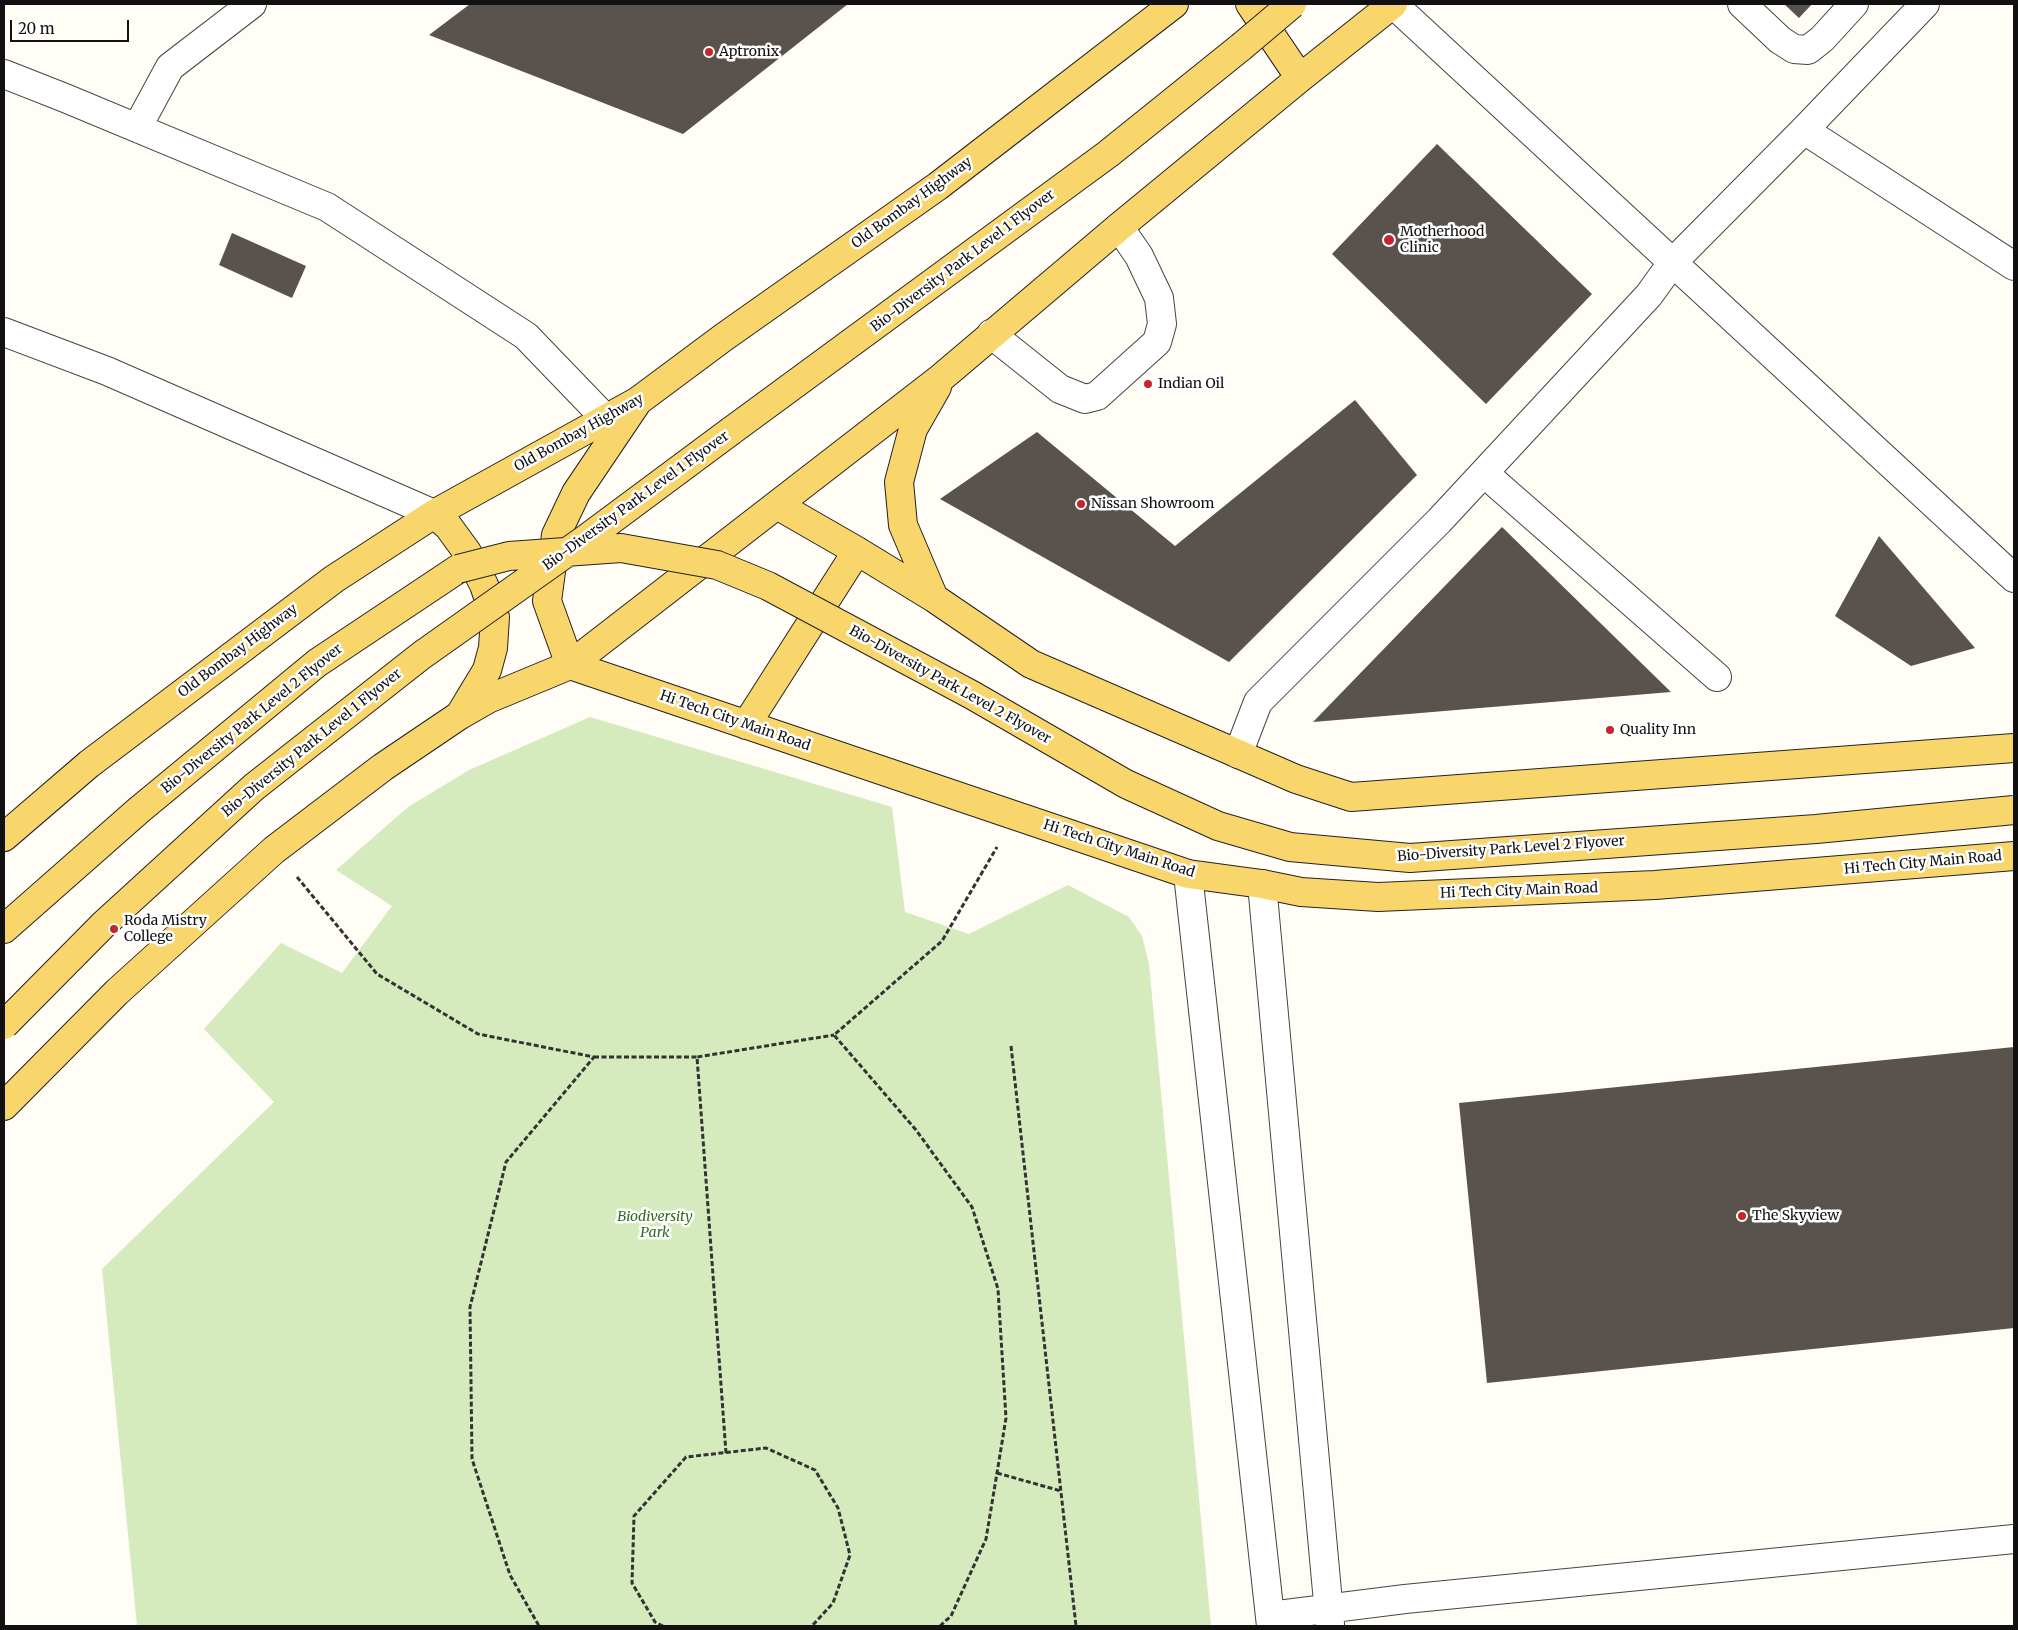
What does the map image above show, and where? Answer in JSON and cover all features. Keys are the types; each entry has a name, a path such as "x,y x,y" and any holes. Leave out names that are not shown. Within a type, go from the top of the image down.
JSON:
{"main road":[{"name":"Old Bombay Highway","path":"4,837 89,764 334,579 434,514 638,401 724,337 938,186 1174,4"},
{"path":"1250,4 1300,78"},
{"name":"Bio-Diversity Park Level 1 Flyover","path":"4,1025 104,924 254,787 422,655 583,541 1108,154 1292,4"},
{"path":"4,1106 117,992 274,850 383,767 460,715 488,699 570,665 942,376 1119,227 1393,4"},
{"path":"934,598 903,525 899,482 913,428 942,376"},
{"path":"570,665 547,601 556,535 576,493 638,401"},
{"path":"776,505 934,598 1031,664 1296,779 1352,797 2014,748"},
{"path":"434,514 448,526 467,552 484,584 495,617 493,648 487,670 460,715"},
{"name":"Bio-Diversity Park Level 2 Flyover","path":"4,929 139,810 317,663 458,569 508,556 586,550 621,548 717,565 768,586 972,695 1126,784 1218,826 1290,848 1410,858 1816,829 2014,810"},
{"path":"746,725 857,551"},
{"name":"Hi Tech City Main Road","path":"570,665 1188,874 1262,884 1301,892 1378,897 1655,885 2014,856"}],"street":[{"path":"137,128 170,67 252,4"},
{"path":"1393,4 2014,578"},
{"path":"1742,4 1780,40 1794,49 1808,50 1822,39 1854,4"},
{"path":"1238,754 1258,702 1439,521 1649,294 1672,262 1804,130 1925,4"},
{"path":"4,74 327,207 526,336 605,418"},
{"path":"1804,130 2014,266"},
{"path":"991,334 1060,390 1085,399 1097,396 1157,342 1162,324 1158,298 1139,256 1119,227"},
{"path":"4,332 107,371 434,514"},
{"path":"1484,473 1717,677"},
{"path":"1188,874 1270,1621 1329,1617 2014,1539"},
{"path":"1262,884 1329,1617"}],"path":[{"path":"274,850 377,974 478,1034 594,1057 697,1057 834,1035 942,941 1016,816"},
{"path":"834,1035 916,1130 972,1207 998,1289 1006,1418 986,1539 951,1616 940,1626"},
{"path":"1011,1046 1076,1626"},
{"path":"538,1626 510,1575 472,1460 470,1307 506,1162 594,1057"},
{"path":"697,1057 726,1452"},
{"path":"663,1626 655,1622 632,1583 634,1516 686,1458 766,1448 815,1470 838,1508 850,1555 833,1603 812,1626"},
{"path":"997,1473 1061,1491"}],"green space":[{"name":"Biodiversity Park","path":"590,717 892,807 905,912 969,934 1068,885 1129,917 1142,936 1149,964 1211,1626 137,1626 102,1269 274,1102 204,1029 281,943 342,973 392,906 336,870 408,807 469,770"}],"building":[{"path":"470,4 848,4 683,134 429,35"},
{"path":"1784,4 1812,4 1799,18"},
{"path":"1437,144 1592,294 1486,404 1332,254"},
{"path":"232,233 306,266 292,298 219,265"},
{"path":"1355,400 1417,475 1229,662 940,499 1037,432 1175,546"},
{"path":"1502,527 1671,692 1313,722"},
{"path":"1879,536 1975,648 1911,666 1835,616"},
{"name":"The Skyview","path":"2014,1047 2014,1328 1487,1383 1459,1103"}],"place":[{"name":"Aptronix","path":"709,52"},
{"name":"Motherhood Clinic","path":"1389,240"},
{"name":"Indian Oil","path":"1148,384"},
{"name":"Nissan Showroom","path":"1081,504"},
{"name":"Quality Inn","path":"1610,730"},
{"name":"Roda Mistry College","path":"114,929"},
{"name":"The Skyview","path":"1742,1216"}]}
